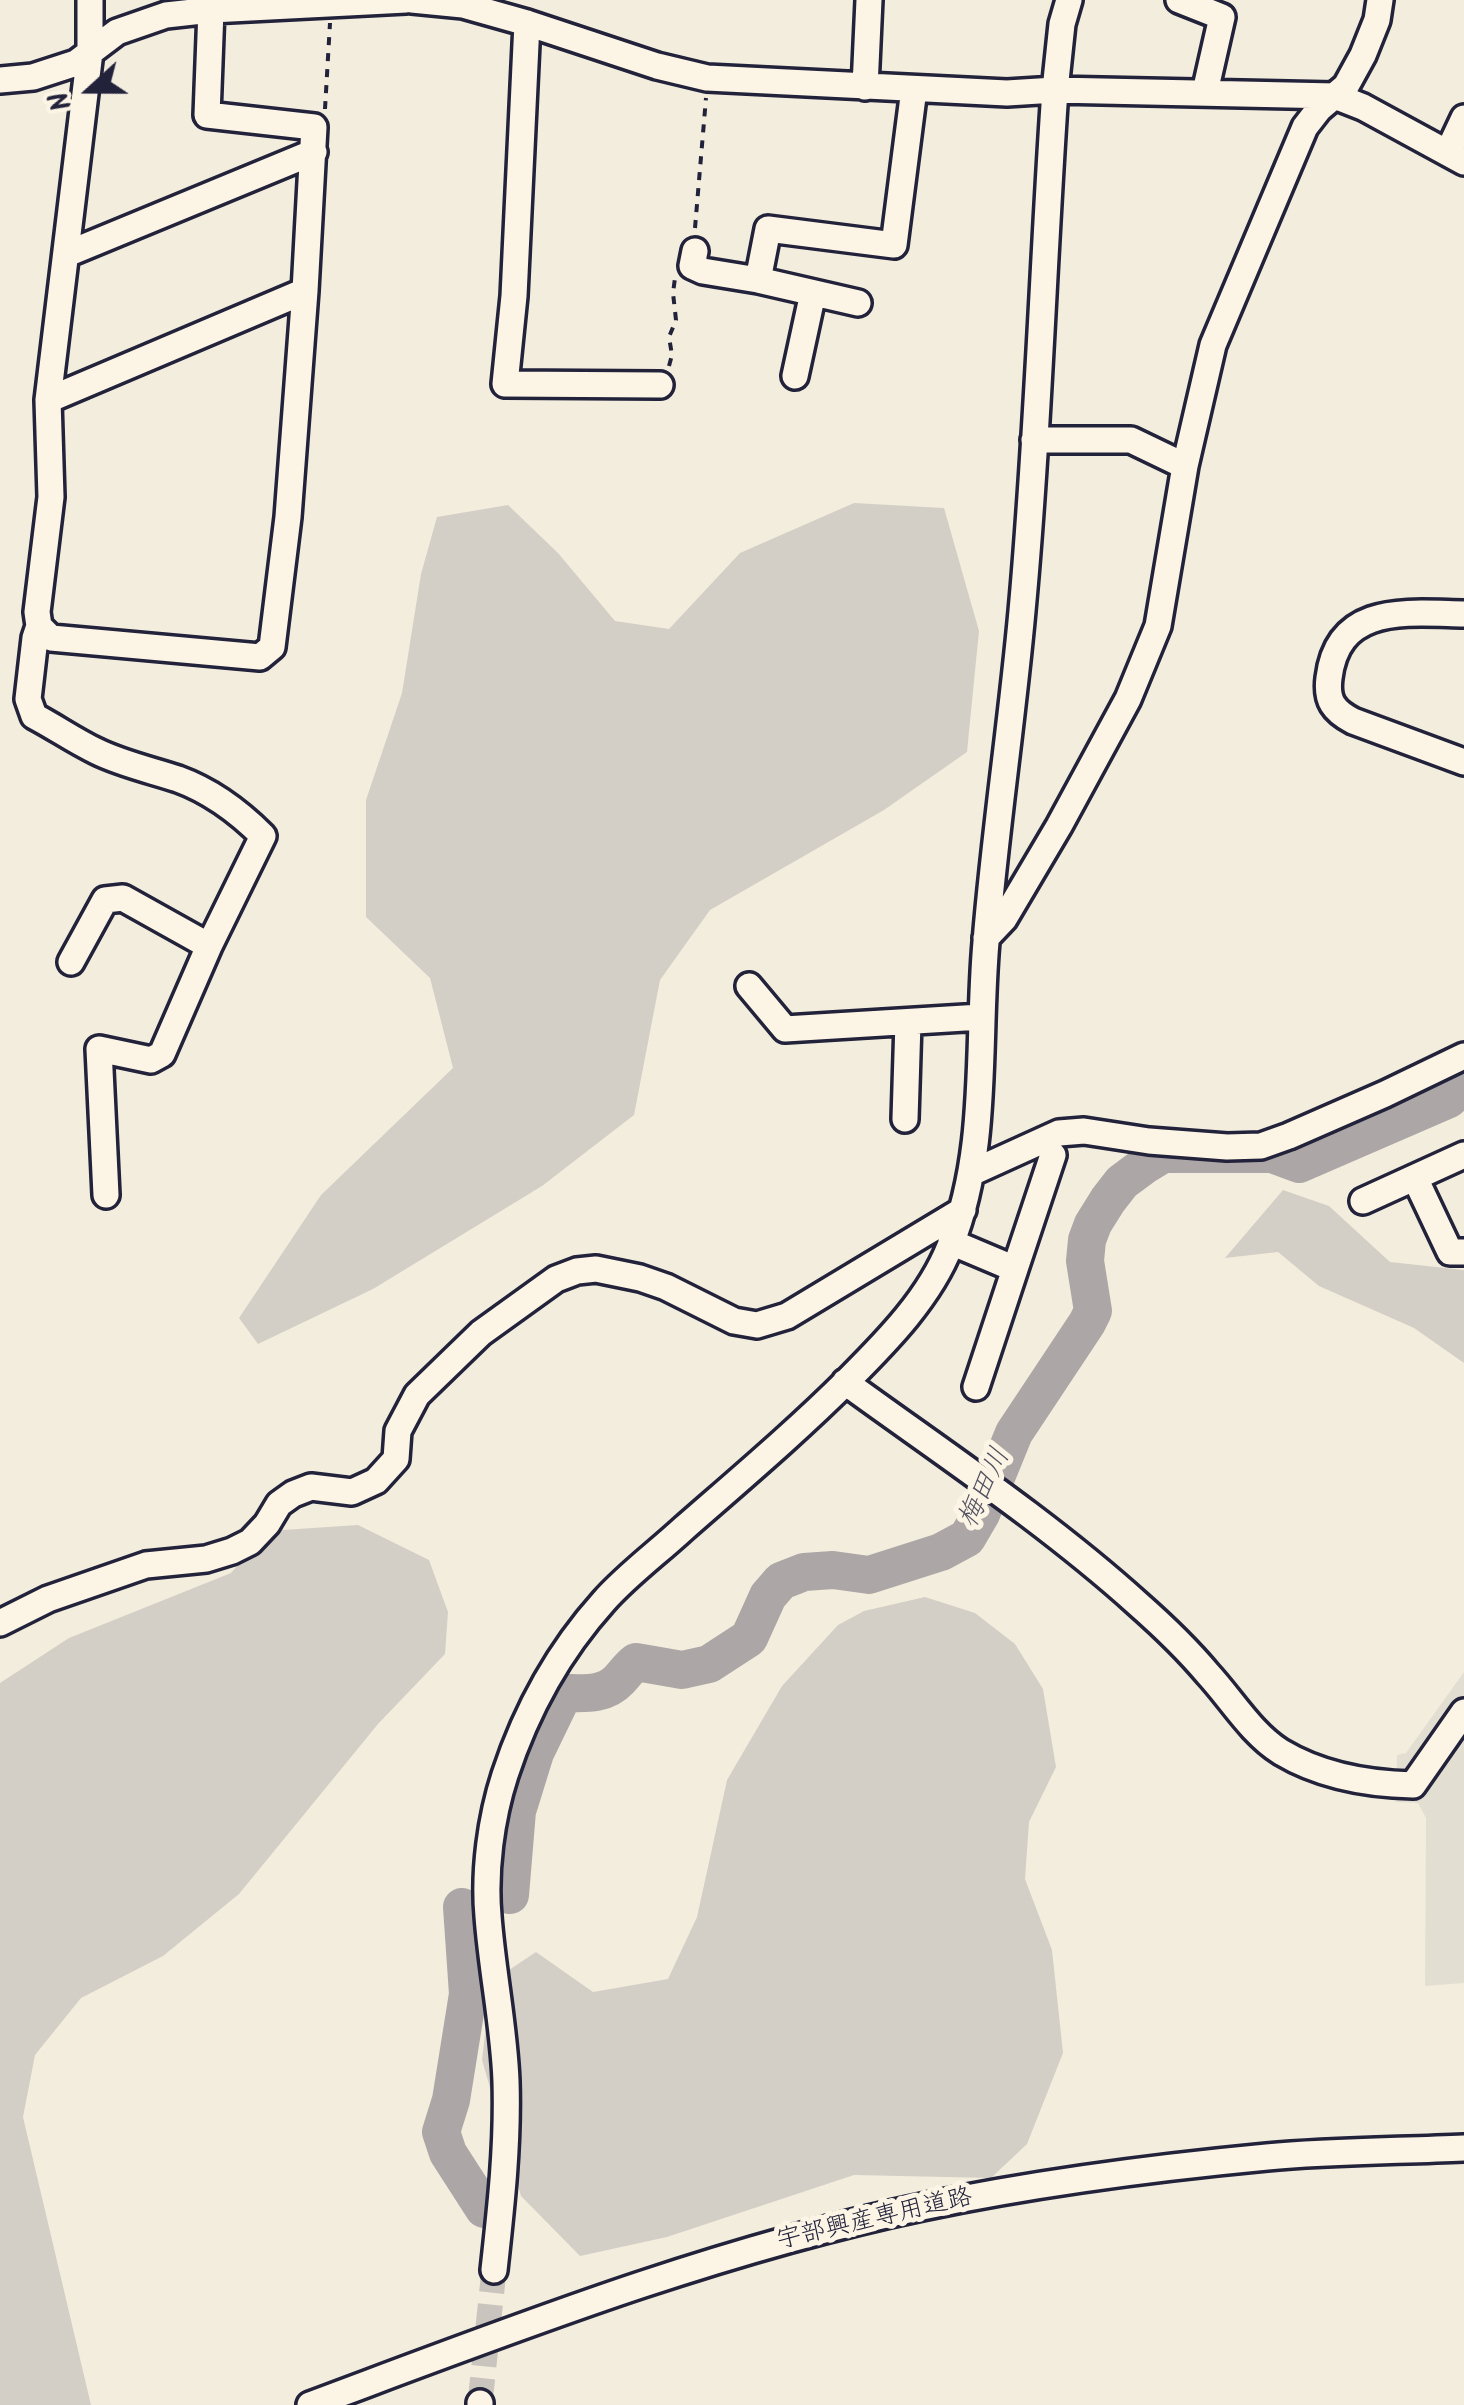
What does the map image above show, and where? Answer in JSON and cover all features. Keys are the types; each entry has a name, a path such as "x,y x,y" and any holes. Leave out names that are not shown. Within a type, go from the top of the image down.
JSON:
{"street":[{"path":"90,0 90,52 48,400 51,497 28,700 34,716 95,751 205,791 244,816 263,836 162,1054 150,1060 99,1050 106,1195"},
{"path":"0,80 33,76 76,63 118,32 166,15 409,0 476,4 657,66 707,78 1007,93 1055,90 1335,96 1456,157 1464,118"},
{"path":"865,87 869,0"},
{"path":"494,2270 504,2179 506,2074 487,1908 494,1820 503,1782 529,1712 547,1678 609,1595 804,1423 880,1346 920,1298 938,1269 963,1210 978,1133 986,938 1022,608 1055,90 1062,24 1069,0"},
{"path":"1180,0 1222,17 1205,92"},
{"path":"986,938 1004,919 1031,875 1128,699 1158,626 1185,466 1213,346 1305,127 1319,108 1346,86 1364,55 1380,0"},
{"path":"39,626 51,638 260,657 272,647 288,517 314,127 207,115 210,10"},
{"path":"527,22 514,296 505,384 660,385"},
{"path":"758,280 756,227 894,245 914,89"},
{"path":"67,254 314,152"},
{"path":"695,251 692,266 703,271 858,302"},
{"path":"48,400 305,291"},
{"path":"795,376 813,292"},
{"path":"1034,440 1131,440 1185,466"},
{"path":"1464,614 1392,613 1357,625 1338,644 1330,664 1328,686 1330,700 1339,714 1352,722 1464,762"},
{"path":"71,962 105,900 123,898 210,946"},
{"path":"749,986 785,1029 981,1017"},
{"path":"905,1119 908,1022"},
{"path":"972,1173 1060,1133 1084,1131 1149,1141 1261,1146 1464,1056"},
{"path":"976,1387 1053,1154"},
{"path":"1363,1201 1464,1155"},
{"path":"1415,1178 1450,1252 1464,1252"},
{"path":"0,1623 48,1599 146,1565 206,1559 232,1551 250,1542 279,1504 311,1487 352,1492 376,1480 396,1459 398,1431 418,1396 481,1333 556,1279 577,1271 616,1272 666,1287 734,1320 757,1325 788,1316 963,1210"},
{"path":"951,1242 1015,1269"},
{"path":"845,1382 1034,1520 1137,1603 1181,1644 1258,1734 1280,1751 1337,1776 1413,1785 1464,1712"},
{"name":"宇部興産専用道路","path":"310,2405 539,2320 749,2250 920,2207 1088,2177 1271,2157 1464,2148"}],"shaded area":[{"path":"854,503 944,508 979,631 967,752 884,810 710,910 660,980 634,1115 542,1186 373,1289 258,1344 239,1318 321,1195 453,1068 430,978 366,917 366,800 402,693 421,574 437,517 508,505 558,553 615,621 669,629 740,553"},
{"path":"1283,1190 1329,1206 1390,1262 1464,1270 1464,1363 1414,1328 1319,1286 1278,1252 1225,1258"},
{"path":"358,1525 429,1560 448,1612 445,1654 378,1724 239,1894 163,1956 81,1998 35,2055 23,2117 91,2405 0,2405 0,1683 69,1638 231,1573 267,1531"},
{"path":"925,1597 975,1613 1015,1644 1043,1689 1056,1767 1029,1822 1025,1879 1052,1950 1063,2053 1027,2144 991,2178 854,2175 667,2237 580,2256 521,2196 482,2060 491,1982 536,1952 593,1992 668,1979 697,1917 727,1780 782,1686 838,1625 864,1611"},
{"path":"1464,1672 1464,1983 1425,1986 1426,1818 1418,1803 1396,1802 1397,1755 1406,1753"}],"waterway":[{"name":"梅田川","path":"510,1895 517,1811 535,1753 564,1693 607,1689 636,1662 682,1670 709,1664 749,1638 768,1596 781,1581 804,1572 833,1570 869,1575 941,1552 967,1538 1014,1433 1093,1311 1085,1261 1087,1240 1093,1224 1122,1182 1163,1154 1272,1154 1299,1164 1449,1099 1464,1074"},
{"name":"梅田川","path":"462,1907 468,1994 451,2100 441,2132 448,2153 484,2209"}],"tunnel":[{"path":"480,2403 494,2270"}]}
